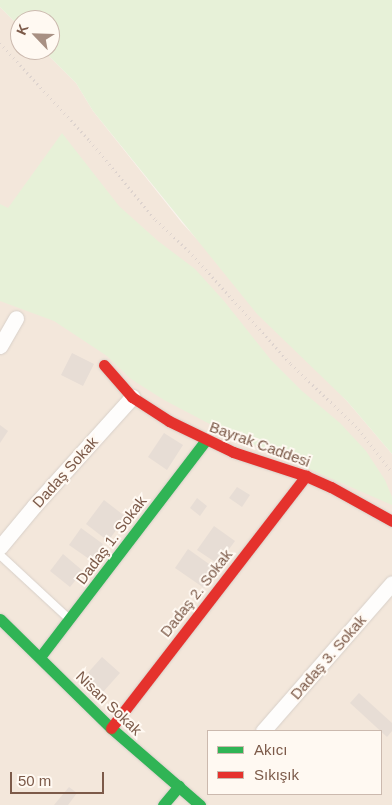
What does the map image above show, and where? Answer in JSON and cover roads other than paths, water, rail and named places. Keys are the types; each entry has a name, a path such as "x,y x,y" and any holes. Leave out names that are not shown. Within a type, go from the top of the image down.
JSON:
{"street":[{"path":"0,346 16,318"},
{"name":"Bayrak Caddesi","path":"104,365 132,397 169,421 233,452 306,476 331,487 392,521"},
{"name":"Dadaş Sokak","path":"0,548 34,506 132,397"},
{"name":"Dadaş 1. Sokak","path":"40,657 206,440"},
{"name":"Dadaş 2. Sokak","path":"111,728 306,476"},
{"name":"Dadaş 3. Sokak","path":"264,730 392,583"},
{"name":"Nisan Sokak","path":"0,619 111,728 200,805"},
{"path":"163,805 179,786"},
{"path":"200,805 208,795"}],"lane":[{"path":"0,555 70,619"}]}
